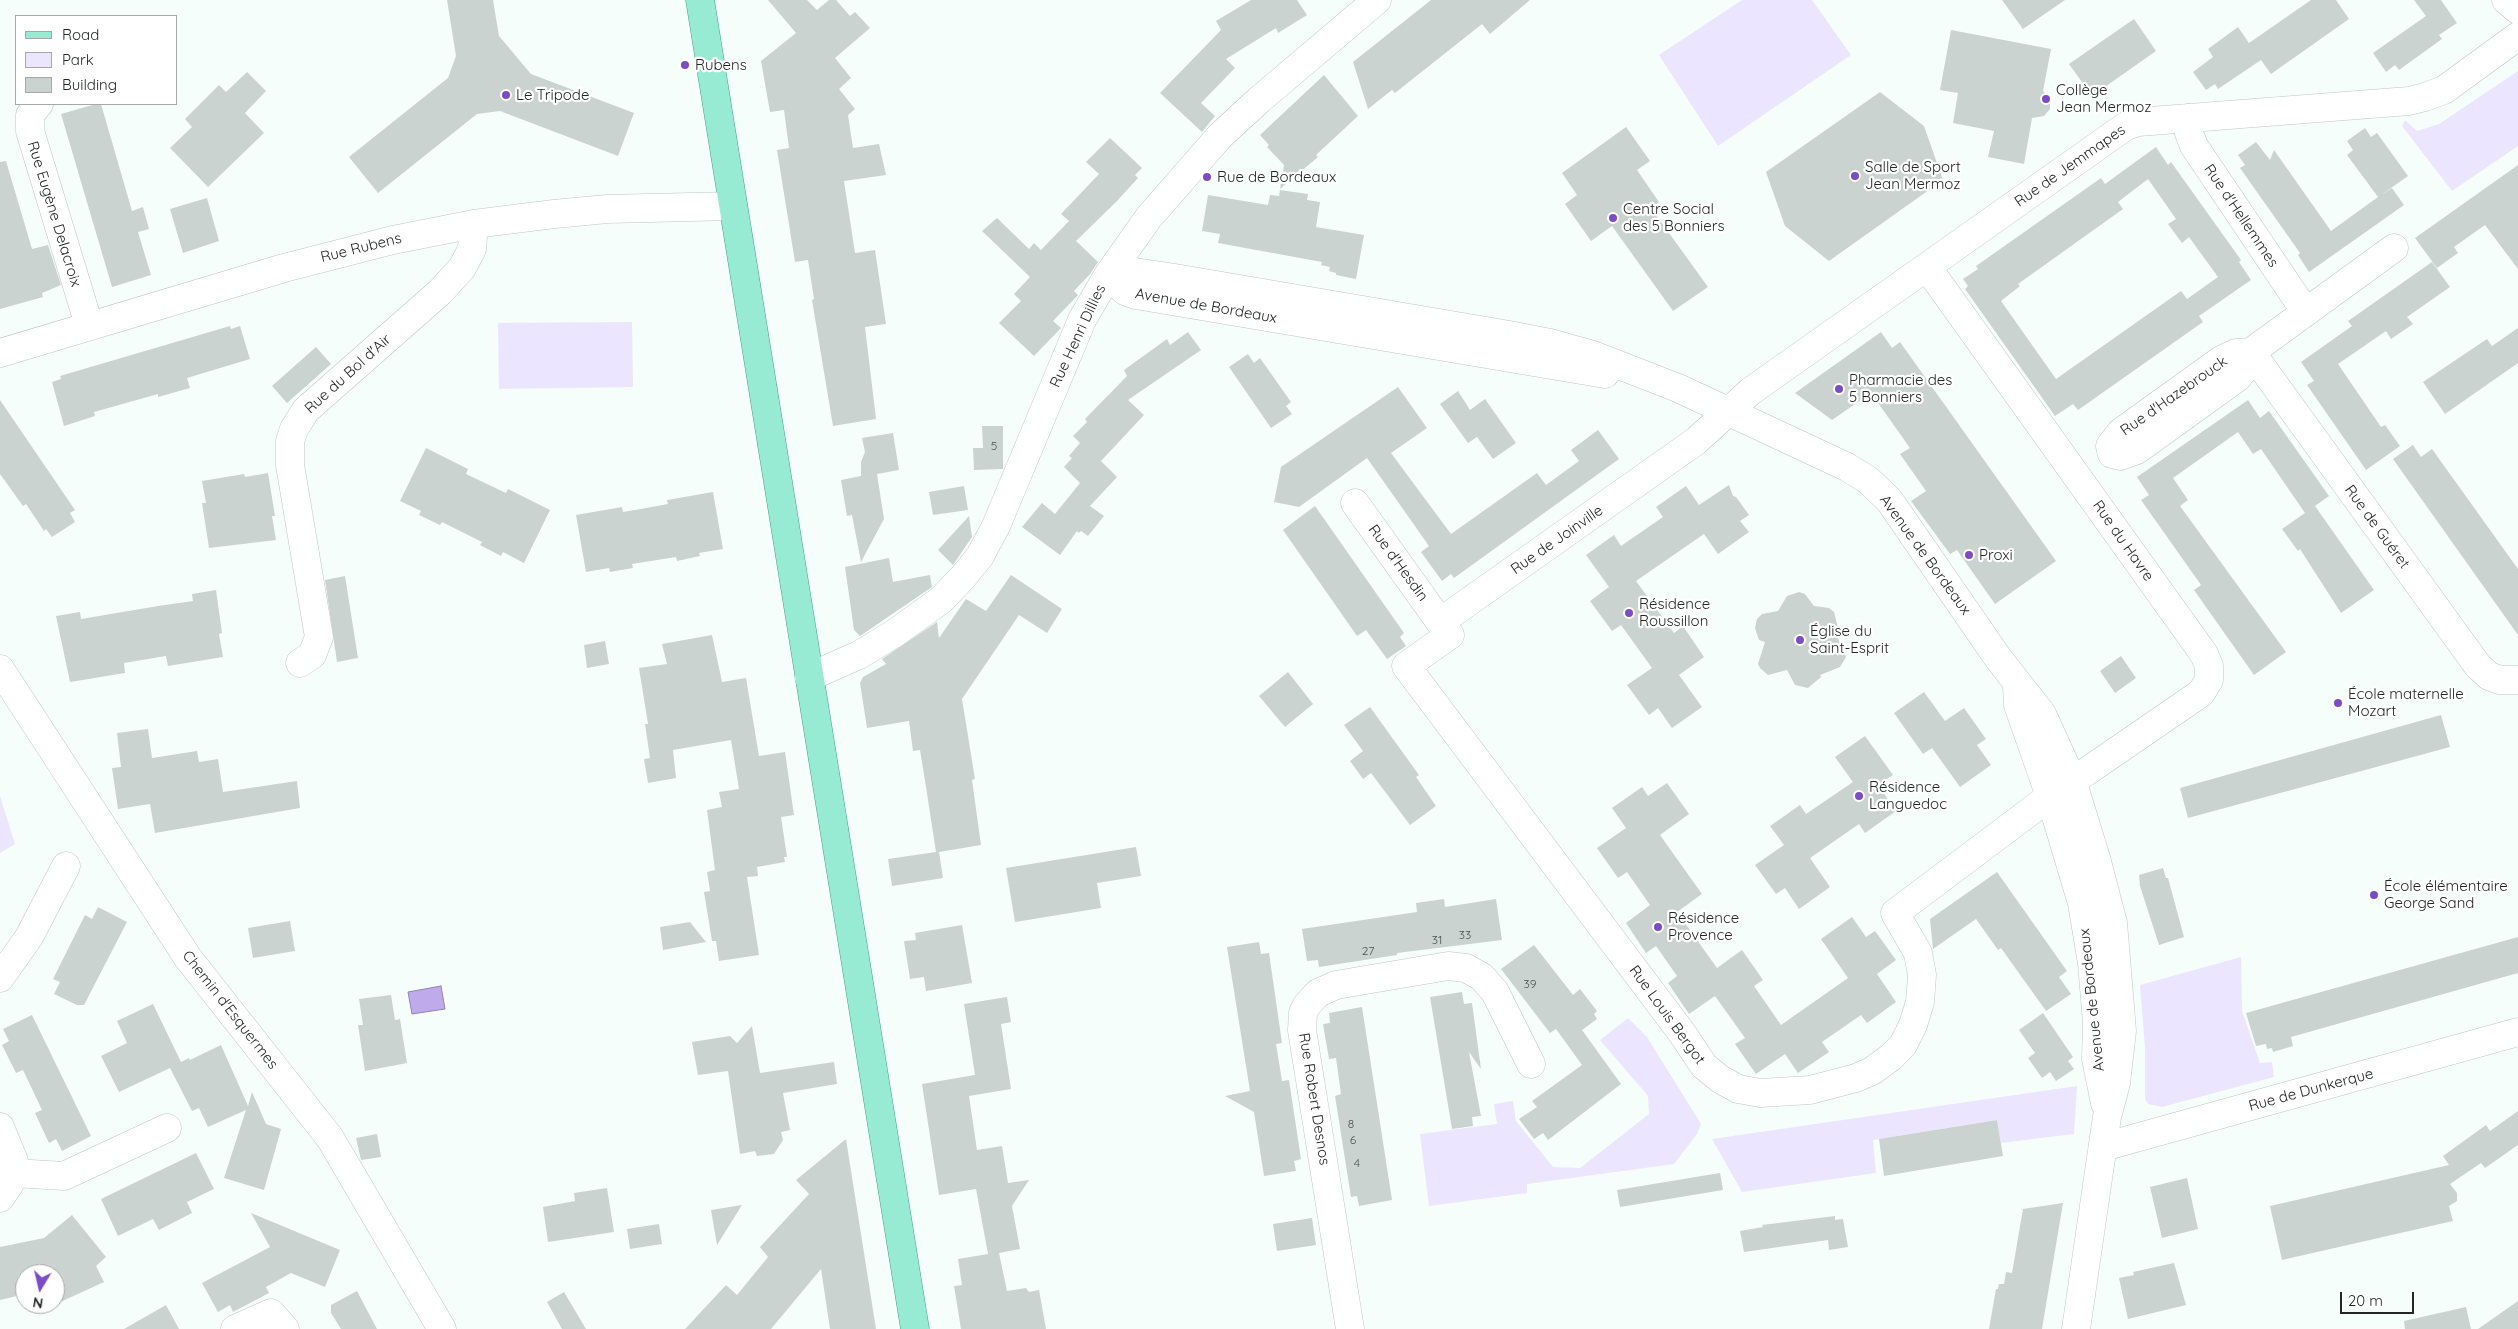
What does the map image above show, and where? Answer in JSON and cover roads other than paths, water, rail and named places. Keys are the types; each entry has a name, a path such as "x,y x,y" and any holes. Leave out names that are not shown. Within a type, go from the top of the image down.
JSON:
{"main road":[{"path":"700,0 915,1329"}],"street":[{"path":"2506,0 2518,10"},
{"name":"Rue Henri Dillies","path":"809,678 860,655 913,621 940,600 972,568 996,526 1082,320 1108,275 1149,217 1220,136 1258,100 1372,1"},
{"name":"Rue de Jemmapes","path":"1728,411 1751,391 2126,126 2138,122 2409,101 2444,90 2518,36"},
{"name":"Rue Eugène Delacroix","path":"37,105 30,115 30,131 88,325"},
{"name":"Rue d'Hellemmes","path":"2188,118 2189,133 2194,146 2305,311"},
{"name":"Rue Rubens","path":"0,353 88,325 392,240 474,224 607,209 733,206"},
{"name":"Rue du Bol d'Air","path":"300,663 312,655 318,637 290,465 290,441 294,429 306,410 455,276 468,259 472,249 474,224"},
{"name":"Rue d'Hazebrouck","path":"2251,352 2247,366 2236,378 2137,450 2128,455 2112,454 2110,446 2120,432 2221,360 2236,353 2251,352 2394,248"},
{"name":"Rue du Havre","path":"1927,267 2208,660 2209,680 2201,693 2072,780"},
{"name":"Avenue de Bordeaux","path":"1108,275 1125,291 1136,295 1678,388 1847,467 1868,480 1889,500 1998,658 2042,714 2072,780 2096,858 2113,923 2122,1031 2116,1083 2107,1117 2076,1329"},
{"name":"Rue de Guéret","path":"2251,352 2478,666 2489,676 2500,680 2518,680"},
{"name":"Rue de Joinville","path":"1440,622 1696,441 1728,411"},
{"name":"Rue d'Hesdin","path":"1355,503 1440,622"},
{"name":"Rue Louis Bergot","path":"1440,622 1450,636 1406,666 1682,1033 1704,1066 1720,1079 1738,1088 1760,1093 1810,1090 1856,1078 1872,1071 1891,1057 1903,1045 1913,1025 1920,1002 1922,975 1918,953 1895,912 2072,780"},
{"name":"Chemin d'Esquermes","path":"0,669 188,958 330,1138 442,1329"},
{"name":"Avenue de Bordeaux","path":"2017,682 2018,705 2050,796 2082,903 2092,963 2097,1023 2096,1059 2107,1117"},
{"path":"0,978 29,937 66,866"},
{"name":"Rue Robert Desnos","path":"1350,1329 1302,1030 1303,1013 1307,1005 1318,992 1336,985 1448,966 1466,968 1482,977 1495,992 1531,1064"},
{"name":"Rue de Dunkerque","path":"2103,1147 2518,1032"},
{"path":"0,1127 12,1151 14,1174 0,1198"},
{"path":"14,1174 64,1176 167,1128"},
{"path":"235,1329 271,1313 285,1329"}],"place":[{"name":"Rubens","path":"685,65"},
{"name":"Le Tripode","path":"506,95"},
{"name":"Collège Jean Mermoz","path":"2046,99"},
{"name":"Salle de Sport Jean Mermoz","path":"1855,176"},
{"name":"Rue de Bordeaux","path":"1207,177"},
{"name":"Centre Social des 5 Bonniers","path":"1613,218"},
{"name":"Pharmacie des 5 Bonniers","path":"1839,389"},
{"name":"Proxi","path":"1969,555"},
{"name":"Résidence Roussillon","path":"1629,613"},
{"name":"Église du Saint-Esprit","path":"1800,640"},
{"name":"École maternelle Mozart","path":"2338,703"},
{"name":"Résidence Languedoc","path":"1859,796"},
{"name":"École élémentaire George Sand","path":"2374,895"},
{"name":"Résidence Provence","path":"1658,927"}]}
